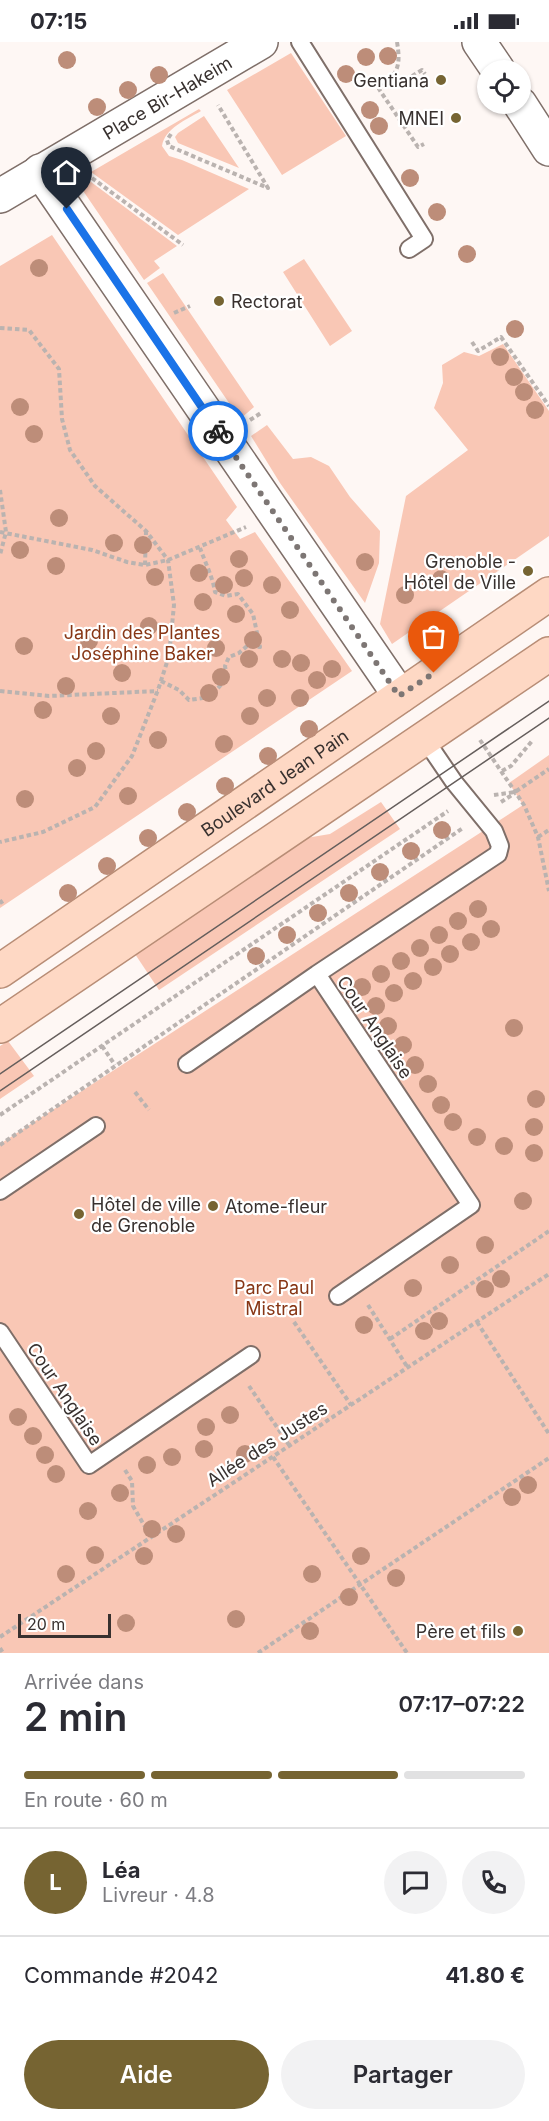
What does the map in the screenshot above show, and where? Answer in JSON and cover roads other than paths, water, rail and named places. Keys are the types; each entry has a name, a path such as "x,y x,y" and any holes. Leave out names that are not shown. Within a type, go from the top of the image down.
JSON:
{"main road":[{"name":"Boulevard Jean Pain","path":"0,971 549,594"},
{"path":"0,1026 549,654"}],"street":[{"name":"Place Bir-Hakeim","path":"0,196 261,42"},
{"path":"479,42 491,60"},
{"path":"528,114 545,135"},
{"path":"40,171 399,696"}],"lane":[{"path":"300,42 424,239 409,249"},
{"name":"Cour Anglaise","path":"338,1296 471,1205 317,974 498,854 500,846 494,831 424,738"},
{"path":"187,1064 317,974"},
{"path":"0,1191 96,1126"},
{"name":"Cour Anglaise","path":"0,1332 90,1466 251,1355"}],"tram line":[{"path":"0,1074 549,701"},
{"path":"0,1091 549,718"}],"place":[{"name":"Gentiana","path":"441,80"},
{"name":"MNEI","path":"456,118"},
{"name":"Rectorat","path":"219,301"},
{"name":"Grenoble - Hôtel de Ville","path":"528,571"},
{"name":"Atome-fleur","path":"213,1206"},
{"name":"Hôtel de ville de Grenoble","path":"79,1214"},
{"name":"Père et fils","path":"518,1631"}],"park label":[{"name":"Jardin des Plantes Joséphine Baker","path":"142,642"},
{"name":"Parc Paul Mistral","path":"274,1297"}]}
